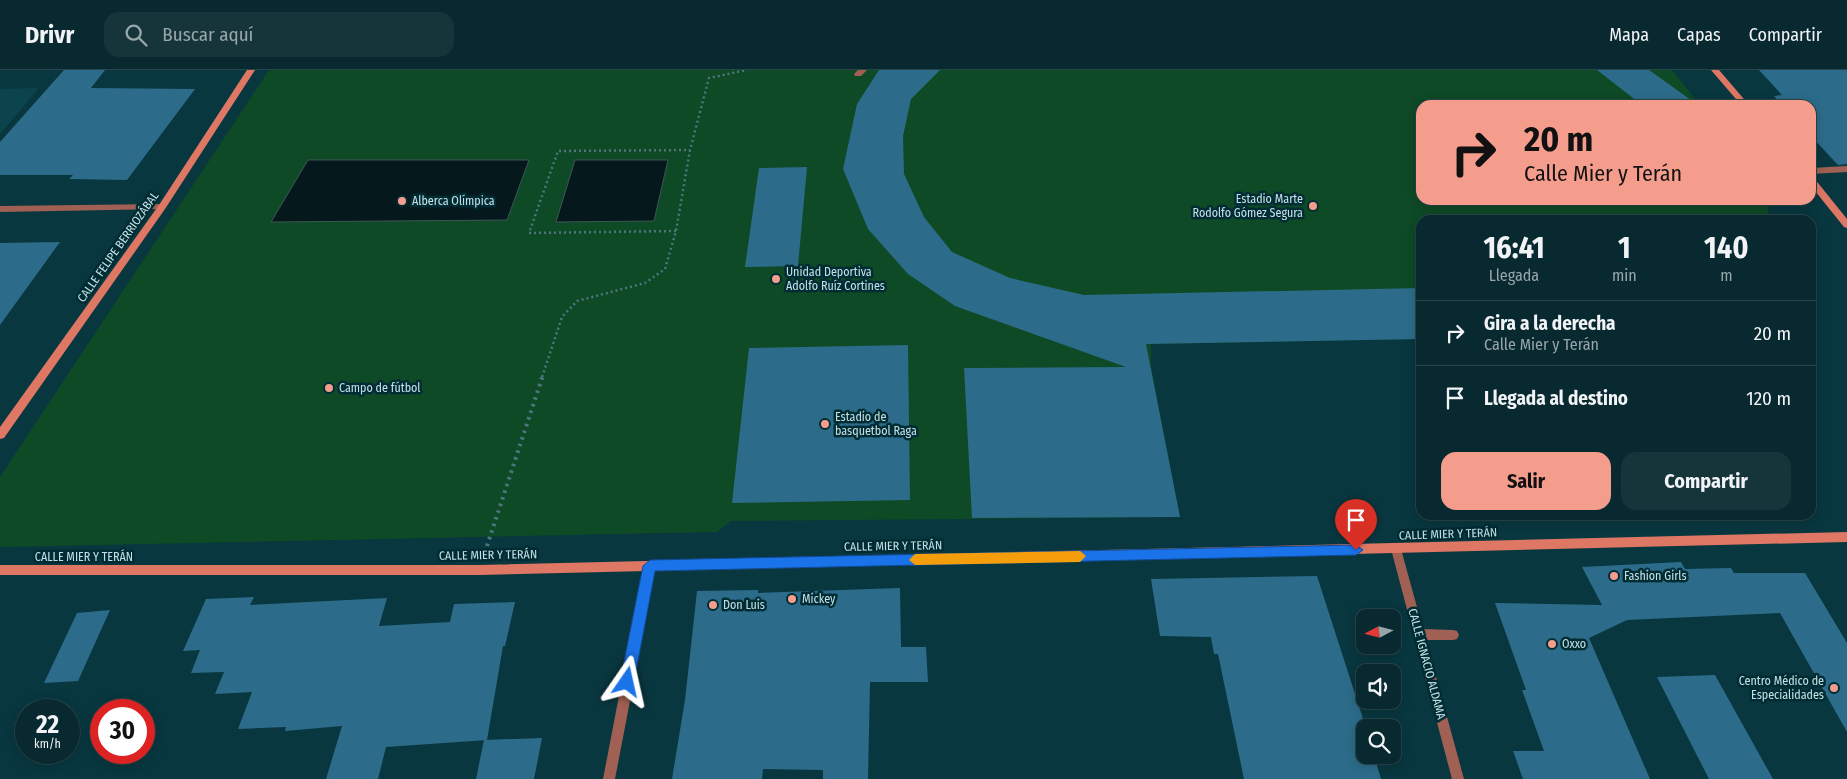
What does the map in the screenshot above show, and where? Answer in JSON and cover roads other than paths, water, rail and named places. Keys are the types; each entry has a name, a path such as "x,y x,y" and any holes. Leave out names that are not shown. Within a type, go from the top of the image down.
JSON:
{"main road":[{"name":"CALLE FELIPE BERRIOZÁBAL","path":"0,435 162,207 252,70"},
{"path":"1715,70 1741,100"},
{"path":"1816,186 1847,225"},
{"name":"CALLE MIER Y TERÁN","path":"0,570 480,570 1847,537"}],"street":[{"path":"1816,171 1847,169"},
{"path":"0,210 162,207"},
{"name":"CALLE IGNACIO ALDAMA","path":"1396,549 1458,779"},
{"path":"609,779 650,566"},
{"path":"1418,634 1453,635"}],"place":[{"name":"Alberca Olímpica","path":"402,201"},
{"name":"Estadio Marte Rodolfo Gómez Segura","path":"1313,206"},
{"name":"Unidad Deportiva Adolfo Ruíz Cortines","path":"776,279"},
{"name":"Campo de fútbol","path":"329,388"},
{"name":"Estadio de basquetbol Raga","path":"825,424"},
{"name":"Fashion Girls","path":"1614,576"},
{"name":"Mickey","path":"792,599"},
{"name":"Don Luis","path":"713,605"},
{"name":"Oxxo","path":"1552,644"},
{"name":"Centro Médico de Especialidades","path":"1834,688"}]}
